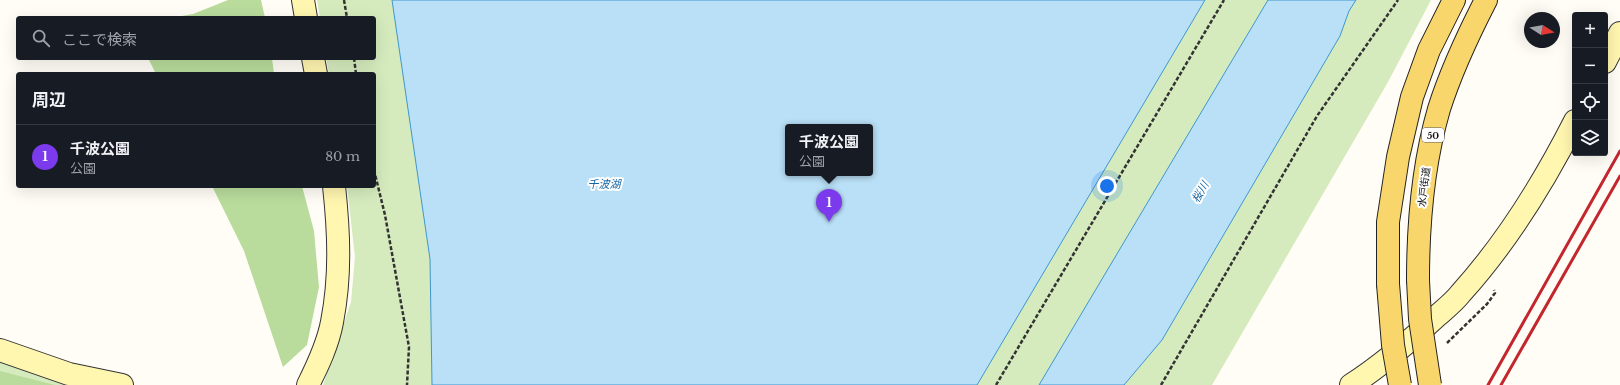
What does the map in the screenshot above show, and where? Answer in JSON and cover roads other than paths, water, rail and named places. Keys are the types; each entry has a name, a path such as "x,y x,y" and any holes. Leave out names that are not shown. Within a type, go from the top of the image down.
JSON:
{"main road":[{"path":"1400,385 1393,345 1388,284 1388,222 1402,142 1412,98 1429,50 1454,0"},
{"name":"水戸街道","path":"1430,385 1420,319 1418,280 1420,216 1424,180 1430,144 1440,108 1453,71 1469,33 1486,0"}],"street":[{"path":"303,0 306,16"},
{"path":"1608,56 1620,33"},
{"path":"313,60 316,72"},
{"path":"1351,385 1365,376 1414,337 1460,294 1496,251 1530,201 1572,126"},
{"path":"308,385 320,361 332,324 338,277 338,228 334,188"},
{"path":"0,350 69,374 122,385"}],"water":[{"name":"千波湖","path":"392,0 1205,0 977,385 432,385 430,259"},
{"name":"桜川","path":"1268,0 1356,0 1349,11 1340,36 1162,340 1124,385 1039,385"}],"railway":[{"path":"1488,385 1620,151"},
{"path":"1501,385 1620,176"}],"place":[{"name":"千波公園","path":"829,222"}]}
